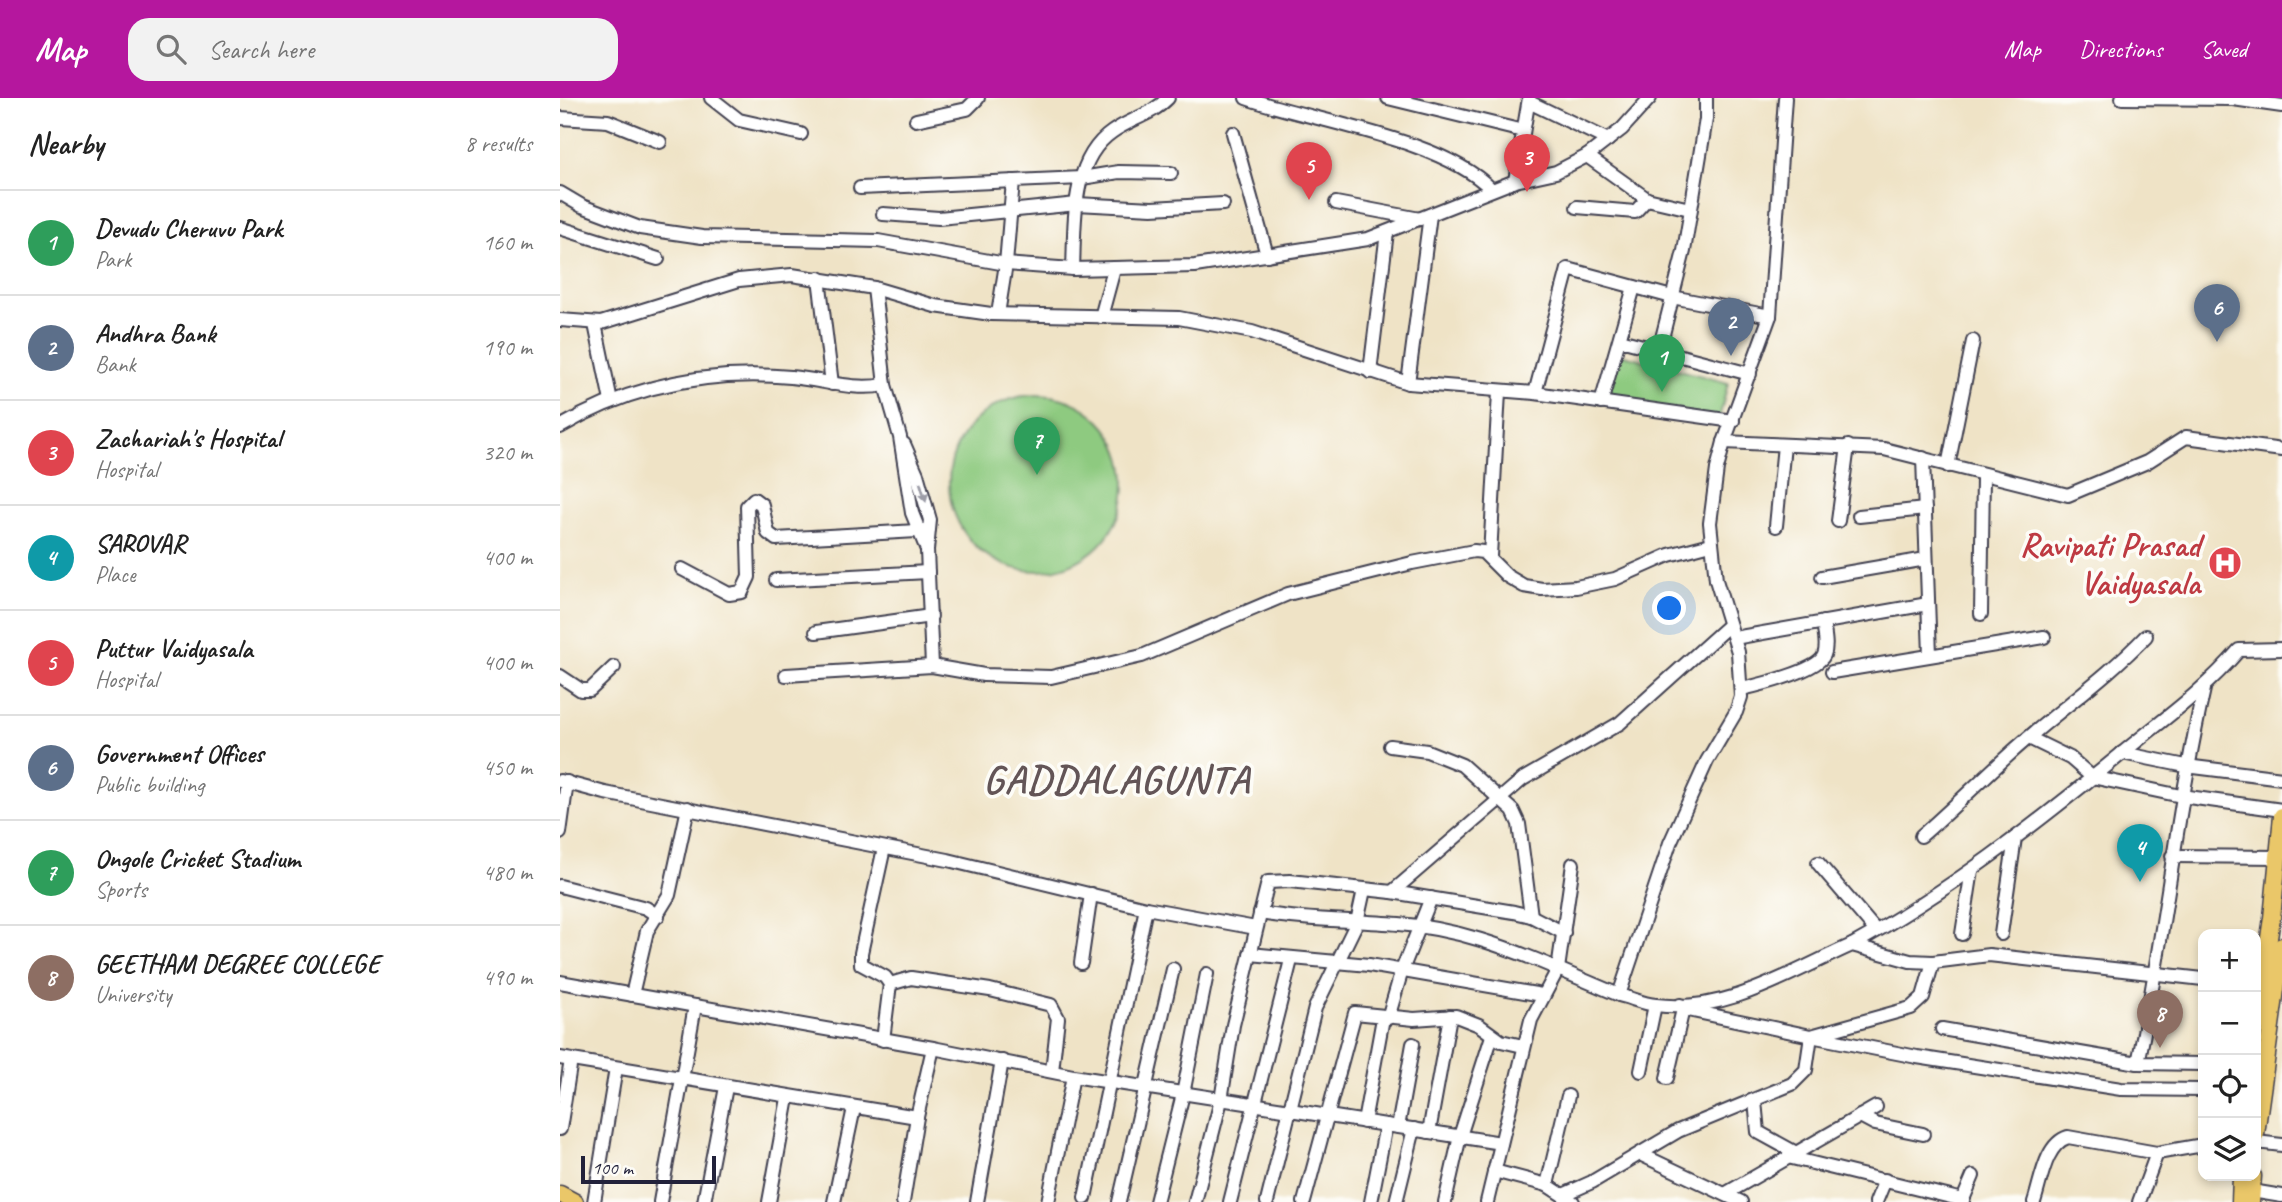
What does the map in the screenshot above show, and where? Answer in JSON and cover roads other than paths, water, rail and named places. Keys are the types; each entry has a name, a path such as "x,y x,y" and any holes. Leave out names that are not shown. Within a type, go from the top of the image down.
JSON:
{"main road":[{"path":"2258,1118 2269,1031 2264,988 2277,919 2282,816"},
{"path":"2264,988 2282,946"},
{"path":"560,1194 575,1202"}],"street":[{"path":"711,98 739,120 801,134"},
{"path":"916,120 967,108 978,98"},
{"path":"1073,269 1077,204 1082,178 1092,156 1111,132 1156,110 1168,98"},
{"path":"1246,98 1347,124 1435,155 1482,180 1491,189"},
{"path":"1388,98 1523,131"},
{"path":"560,193 582,206 640,229 702,237 878,241 1006,264 1073,269 1195,266 1368,239 1491,189 1556,172 1587,156 1608,140 1650,98"},
{"path":"1659,351 1690,209 1706,119 1706,98"},
{"path":"1619,995 1671,843 1720,735 1736,712 1742,689 1734,638 1716,580 1711,544 1713,490 1724,442 1770,316 1785,98"},
{"path":"2122,98 2233,99 2282,106"},
{"path":"1515,181 1529,100 1608,140"},
{"path":"560,118 608,121 660,142"},
{"path":"1233,133 1267,255"},
{"path":"1587,156 1647,199 1690,209"},
{"path":"860,188 1082,178 1119,172 1171,173"},
{"path":"998,314 1006,264 1013,181"},
{"path":"1577,207 1635,212 1647,199"},
{"path":"1336,203 1425,217"},
{"path":"883,214 939,218 1077,204 1152,208 1223,204"},
{"path":"1408,383 1425,217"},
{"path":"560,228 658,259"},
{"path":"1370,372 1387,232"},
{"path":"1101,317 1114,269"},
{"path":"1535,393 1568,269 1672,297 1770,316"},
{"path":"560,320 595,324 755,276 819,278 874,288 935,306 998,314 1179,318 1252,332 1408,383 1535,393 1733,421"},
{"path":"819,278 832,384"},
{"path":"1601,402 1634,286"},
{"path":"874,288 886,384 900,437 917,531 927,551"},
{"path":"595,324 611,401"},
{"path":"1620,340 1750,374"},
{"path":"1948,466 1973,341"},
{"path":"560,427 611,401 662,384 719,377 792,377 858,388 886,384"},
{"path":"1490,556 1499,392"},
{"path":"900,437 912,459 928,508 932,666"},
{"path":"1724,442 1884,449 1983,477 2068,495 2147,462 2186,437 2282,450"},
{"path":"1776,526 1784,445"},
{"path":"1838,521 1848,446"},
{"path":"1923,458 1930,655"},
{"path":"1982,614 1983,477"},
{"path":"682,569 729,594 742,592 749,577 747,506 754,499 762,505 768,533 776,539 917,531"},
{"path":"1859,516 1924,509"},
{"path":"786,675 932,666 984,675 1051,677 1142,656 1288,594 1474,551 1490,556 1507,576 1524,586 1553,588 1615,579 1669,555 1711,544"},
{"path":"1822,577 1926,559"},
{"path":"776,580 928,572"},
{"path":"1734,638 1928,604"},
{"path":"816,632 932,616"},
{"path":"1742,689 1766,683 1819,662 1826,650 1824,622"},
{"path":"1392,892 1541,766 1620,723 1729,625"},
{"path":"1921,836 2067,705 2114,670 2146,636"},
{"path":"1832,672 2044,637"},
{"path":"1681,1007 1768,986 1876,932 1972,870 2015,838 2204,689 2239,650 2282,649"},
{"path":"560,676 581,690 590,690 614,667"},
{"path":"2138,1063 2157,973 2186,766 2204,689"},
{"path":"2029,738 2070,758 2092,777 2181,796 2282,810"},
{"path":"1390,746 1427,751 1455,762 1513,811 1519,824 1531,916"},
{"path":"2122,753 2186,766 2282,778"},
{"path":"560,833 564,782 605,793 884,848 1146,908 1256,928"},
{"path":"632,995 647,932 669,895 688,808"},
{"path":"2001,934 2015,838"},
{"path":"883,1040 890,985 885,977 861,964 861,953 884,848"},
{"path":"2172,856 2279,857"},
{"path":"1818,863 1876,932"},
{"path":"1487,1202 1523,1046 1542,995 1558,969 1573,864"},
{"path":"1962,934 1972,870"},
{"path":"1195,1202 1221,1100 1250,954 1268,882 1277,880 1431,898 1531,916 1564,933"},
{"path":"560,886 646,908 658,916"},
{"path":"1267,1202 1315,1008 1357,922 1364,890"},
{"path":"1081,963 1091,894"},
{"path":"1364,1122 1386,1018 1431,898"},
{"path":"1085,1198 1146,908"},
{"path":"1260,913 1420,926 1487,942 1619,995 1655,1005 1681,1007 1917,1057 2121,1089 2198,1090"},
{"path":"1852,945 1910,961 1933,962 1989,955 2099,970 2198,978"},
{"path":"1250,954 1292,960 1337,961 1402,970 1542,995"},
{"path":"1230,1202 1292,960"},
{"path":"1811,1036 1911,1009 1923,997 1933,962"},
{"path":"1119,1202 1173,969"},
{"path":"1156,1202 1183,1094 1207,974"},
{"path":"890,985 911,978 990,990 1051,1005 1058,1018 1052,1071"},
{"path":"560,982 933,1048 1073,1076 1500,1143"},
{"path":"1641,1071 1655,1005"},
{"path":"660,1202 695,1006"},
{"path":"1667,1078 1681,1007"},
{"path":"1304,1202 1353,1016 1362,1011 1386,1018 1450,1016 1479,1025 1492,1036 1523,1046"},
{"path":"1429,1132 1450,1016"},
{"path":"1942,1029 2138,1063 2198,1064"},
{"path":"1445,1202 1460,1136 1492,1036"},
{"path":"1494,1171 1547,1185 1568,1199 1699,1121 1755,1101 1800,1078 1810,1055 1811,1036"},
{"path":"1371,1202 1413,1044"},
{"path":"903,1202 917,1117 933,1048"},
{"path":"560,1129 566,1059 788,1098 917,1117"},
{"path":"976,1202 1002,1061"},
{"path":"594,1202 616,1068"},
{"path":"1048,1202 1073,1076"},
{"path":"704,1202 726,1087"},
{"path":"1547,1185 1568,1096"},
{"path":"769,1202 788,1098"},
{"path":"1755,1101 1758,1132 1795,1156 1963,1201 1973,1176"},
{"path":"1725,1194 1876,1107"},
{"path":"834,1202 854,1108"},
{"path":"1860,1116 1875,1124 1923,1134"},
{"path":"1396,1202 1414,1129"},
{"path":"2034,1202 2048,1158 2057,1142 2068,1137 2157,1153 2198,1146"},
{"path":"2261,1143 2282,1145"},
{"path":"2139,1202 2157,1153"},
{"path":"1640,1154 1741,1202"},
{"path":"1876,1202 1885,1180"},
{"path":"2249,1193 2282,1196"}],"place":[{"name":"Zachariah's Hospital","path":"1527,192"},
{"name":"Puttur Vaidyasala","path":"1309,200"},
{"name":"Government Offices","path":"2217,342"},
{"name":"Andhra Bank","path":"1731,356"},
{"name":"Devudu Cheruvu Park","path":"1662,392"},
{"name":"Ongole Cricket Stadium","path":"1037,475"},
{"name":"Ravipati Prasad Vaidyasala","path":"2225,563"},
{"name":"SAROVAR","path":"2140,882"},
{"name":"GEETHAM DEGREE COLLEGE","path":"2160,1048"}],"district":[{"name":"GADDALAGUNTA","path":"1117,778"}]}
